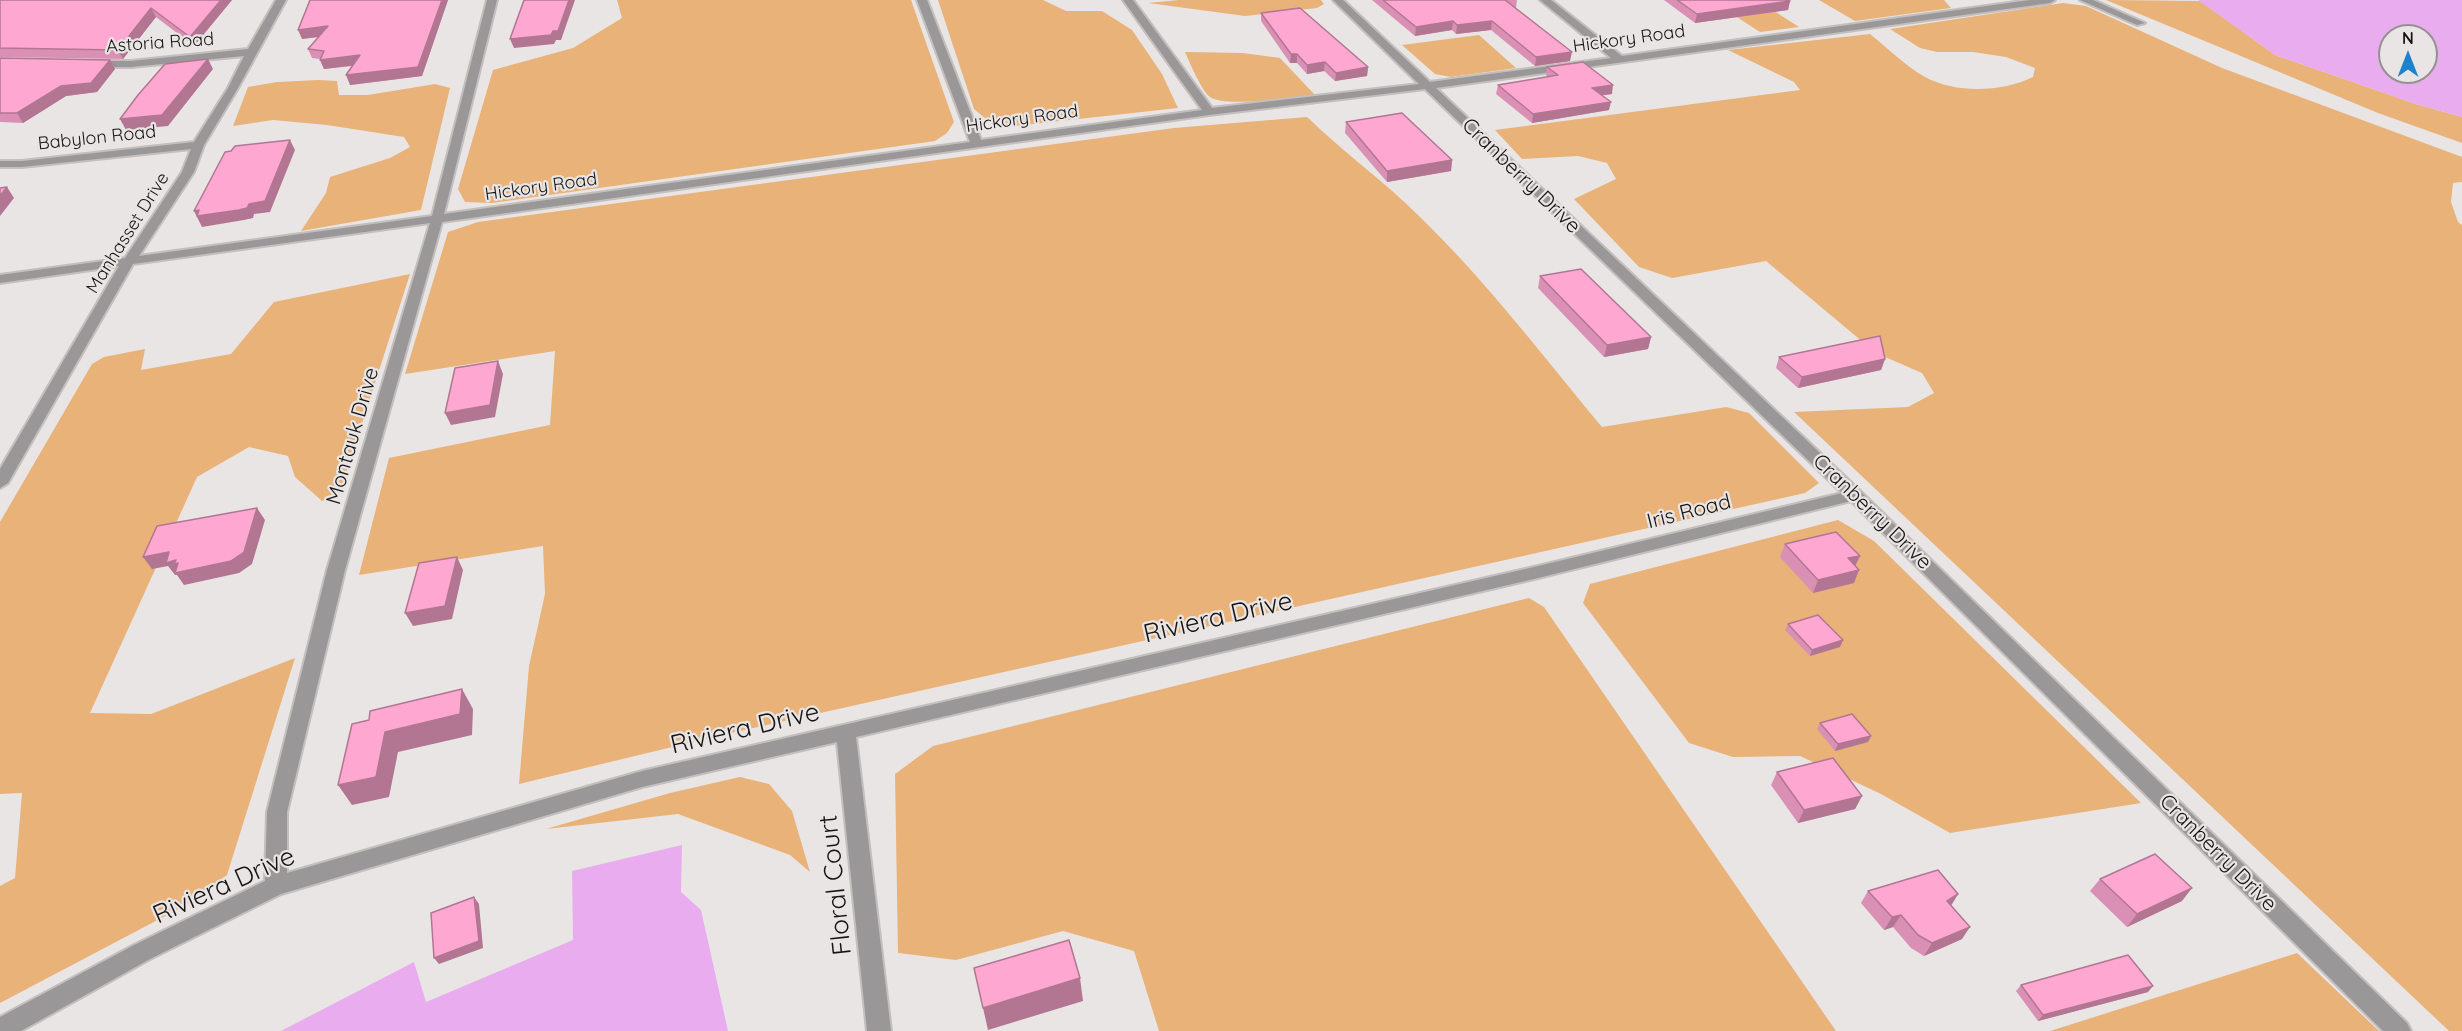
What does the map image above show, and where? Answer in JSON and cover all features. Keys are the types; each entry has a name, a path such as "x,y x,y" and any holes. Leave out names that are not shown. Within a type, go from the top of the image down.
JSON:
{"street":[{"name":"Manhasset Drive","path":"0,483 129,261 188,172 198,145 233,88 281,0"},
{"name":"Montauk Drive","path":"276,886 278,812 333,582 437,219 492,0"},
{"path":"922,0 976,143"},
{"path":"1128,0 1209,112"},
{"name":"Cranberry Drive","path":"1338,0 1854,495 2399,1031"},
{"path":"1545,0 1618,58"},
{"name":"Hickory Road","path":"0,279 976,143 1427,86 2050,0"},
{"path":"2085,0 2140,23"},
{"name":"Astoria Road","path":"76,63 131,64 251,52"},
{"name":"Babylon Road","path":"0,164 22,164 198,145"},
{"name":"Iris Road","path":"1534,573 1854,495"},
{"name":"Riviera Drive","path":"0,1030 142,952 276,886 642,779 1534,573"},
{"name":"Floral Court","path":"846,733 879,1031"}],"shaded area":[{"path":"617,0 911,0 954,122 947,133 935,141 492,203 465,202 458,189 493,70 573,48 622,18"},
{"path":"938,0 1043,0 1066,11 1102,11 1132,30 1162,74 1178,108 997,128 974,109"},
{"path":"1179,0 1321,0 1324,4 1317,8 1245,16 1148,3"},
{"path":"1757,0 1799,27 1760,32 1715,3"},
{"path":"1819,0 1944,0 1951,8 1855,21"},
{"path":"2106,0 2200,1 2275,55 2416,104 2462,117 2462,143 2378,113"},
{"path":"2198,0 2462,0 2462,117 2416,104 2275,55"},
{"path":"2063,3 2086,6 2222,68 2462,157 2462,182 2453,183 2451,202 2458,222 2462,225 2462,1031 2449,1031 1794,412 1908,407 1934,393 1922,373 1876,353 1766,261 1672,278 1639,267 1574,199 1616,179 1607,163 1578,156 1522,159 1495,130 1800,90 1794,82 1728,50 1870,34 1910,67 1938,82 1979,89 2008,86 2033,77 2035,68 2006,57 1973,52 1937,52 1920,48 1890,29"},
{"path":"1479,35 1516,68 1451,77 1435,74 1402,45"},
{"path":"1185,52 1243,53 1280,58 1315,95 1244,102 1218,100 1210,97 1203,89"},
{"path":"337,81 339,95 368,95 435,84 450,88 421,210 301,231 326,193 330,177 390,158 410,147 404,137 327,125 273,120 233,126 248,87 277,82"},
{"path":"1307,117 1406,204 1444,241 1514,319 1602,427 1726,407 1749,413 1819,483 1805,493 722,735 519,784 529,666 545,594 543,546 359,575 389,458 550,425 555,351 405,374 448,232 478,222 1174,128"},
{"path":"410,274 339,495 322,501 295,477 288,456 249,447 197,477 90,713 151,714 295,658 227,875 188,904 0,1003 0,886 15,878 22,793 0,794 0,522 92,364 104,357 145,349 141,370 231,354 274,302"},
{"path":"1838,520 1874,541 2141,803 1950,833 1881,794 1800,756 1733,757 1689,743 1583,603 1590,584"},
{"path":"1529,598 1544,607 1836,1031 1159,1031 1134,951 1063,931 956,960 898,953 895,774 933,746"},
{"path":"740,777 769,784 792,811 810,872 790,855 678,814 546,829 670,793"},
{"path":"682,845 681,892 701,910 728,1031 281,1031 414,962 426,1002 573,940 572,871"},
{"path":"2297,953 2379,1031 2050,1031"}],"building":[{"path":"0,0 221,0 190,37 151,8 118,50 0,48"},
{"path":"310,0 442,0 418,67 346,75 360,55 320,60 324,51 308,49 328,26 298,30"},
{"path":"524,0 569,0 558,31 553,31 551,35 510,39"},
{"path":"1383,0 1505,0 1572,52 1536,57 1492,21 1457,25 1453,21 1416,27"},
{"path":"1677,0 1787,0 1790,1 1697,14"},
{"path":"1300,8 1368,67 1336,73 1325,62 1307,65 1297,54 1291,54 1261,13"},
{"path":"0,58 110,60 91,83 61,86 17,113 0,113"},
{"path":"208,59 162,115 120,119 165,64"},
{"path":"1583,62 1613,85 1592,88 1611,102 1533,114 1498,85 1558,75 1547,67"},
{"path":"1402,113 1452,160 1387,171 1346,122"},
{"path":"290,140 265,201 249,204 247,208 239,210 197,216 199,210 194,211 225,152 231,151 235,146"},
{"path":"7,187 0,196 0,188"},
{"path":"1581,269 1651,337 1607,345 1540,276"},
{"path":"1880,336 1885,359 1802,377 1779,357"},
{"path":"498,361 490,405 445,413 455,368"},
{"path":"257,508 244,552 231,561 175,573 178,563 174,564 176,560 166,563 169,552 143,557 157,526"},
{"path":"1836,532 1860,556 1848,558 1859,570 1818,580 1785,544"},
{"path":"457,557 445,606 405,613 419,563"},
{"path":"1818,615 1843,640 1812,650 1788,624"},
{"path":"462,689 460,714 385,732 376,777 338,785 352,724 369,720 370,711"},
{"path":"1852,714 1871,736 1838,744 1820,723"},
{"path":"1833,758 1862,796 1804,810 1777,772"},
{"path":"2155,854 2192,888 2137,914 2100,879"},
{"path":"1938,870 1958,894 1947,901 1970,927 1932,943 1918,935 1901,915 1892,917 1868,891"},
{"path":"474,897 479,941 434,958 431,913"},
{"path":"1069,940 1080,978 983,1008 974,968"},
{"path":"2128,955 2153,986 2043,1015 2021,985"}]}
